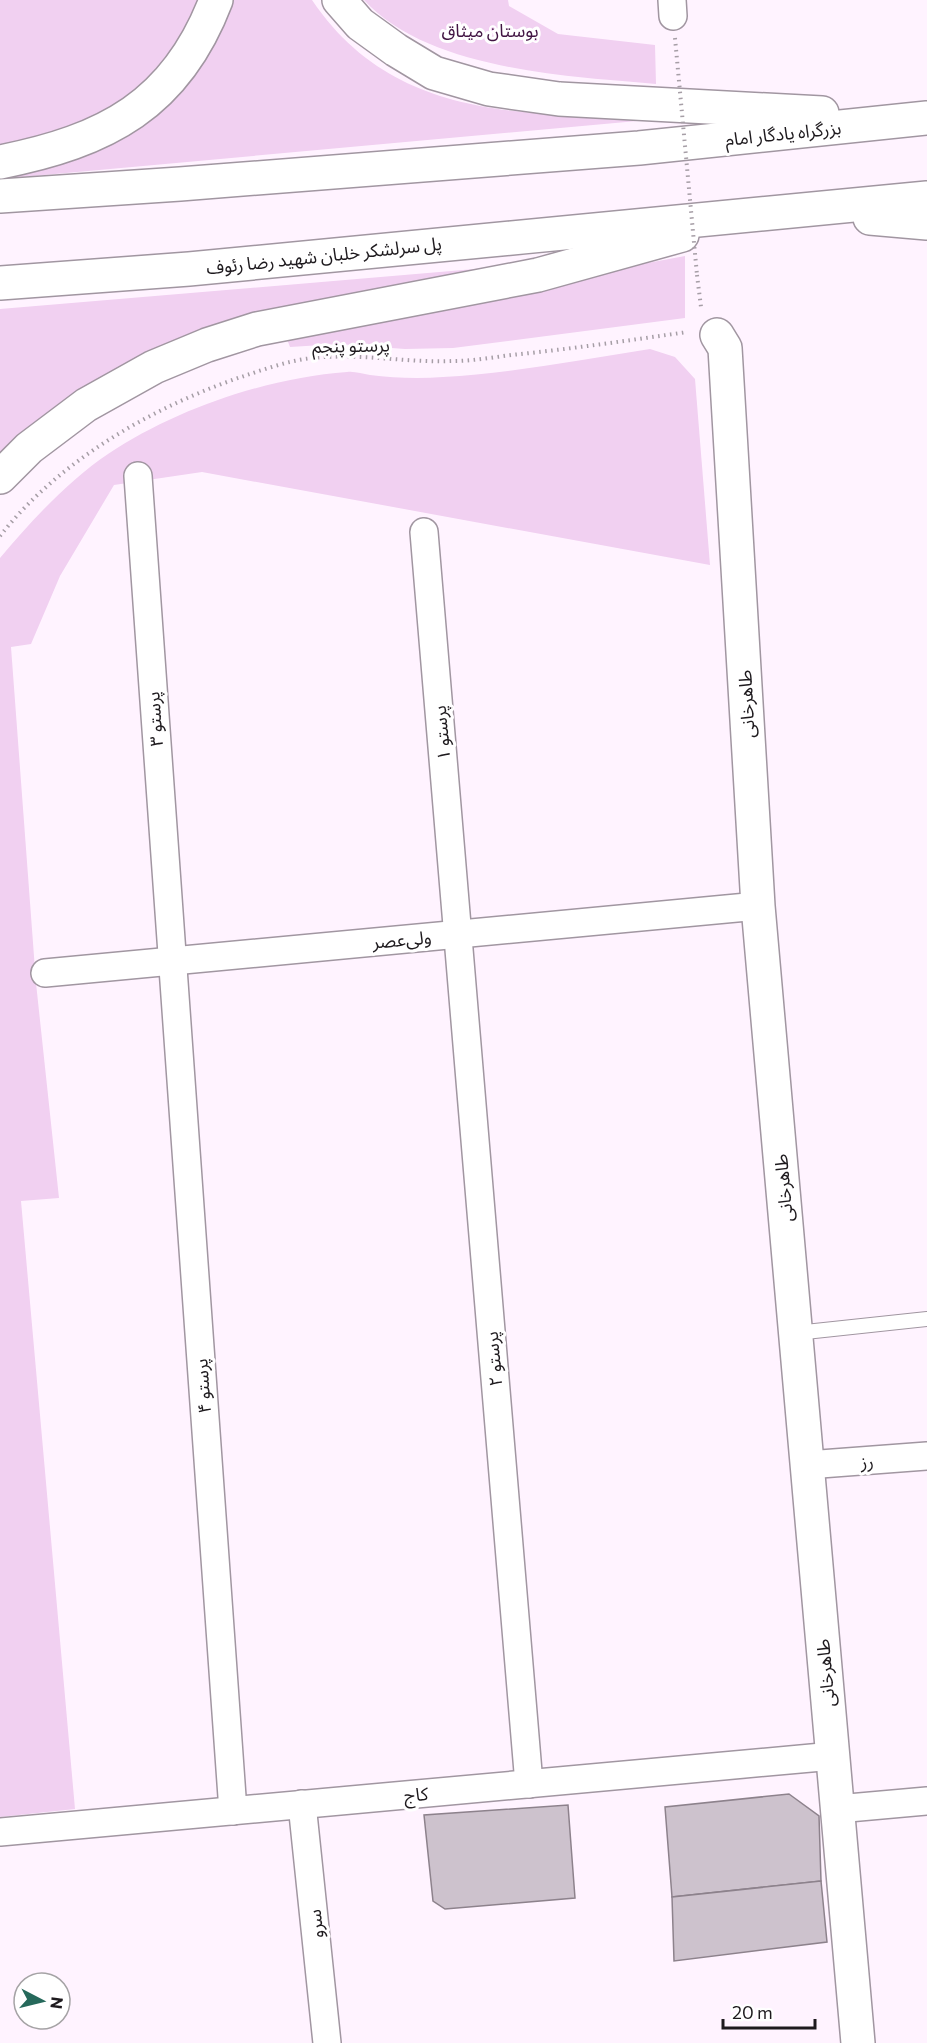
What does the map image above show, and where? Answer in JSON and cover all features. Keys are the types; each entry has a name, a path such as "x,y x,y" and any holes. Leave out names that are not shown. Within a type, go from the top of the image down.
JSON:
{"main road":[{"path":"0,162 38,154 99,134 145,105 185,64 205,29 216,0"},
{"path":"339,0 360,24 396,50 434,73 489,89 559,99 923,118"},
{"name":"بزرگراه یادگار امام","path":"0,196 639,148 923,118"},
{"path":"0,477 29,448 86,405 154,367 207,345 257,329 538,275 760,214 927,198"},
{"path":"794,210 927,223"},
{"name":"پل سرلشکر خلبان شهید رضا رئوف","path":"0,283 200,268 760,214"},
{"name":"طاهرخانی","path":"711,333 726,348 758,906 858,2043"}],"street":[{"name":"پرستو ۳","path":"138,476 171,961"},
{"name":"پرستو ۱","path":"424,532 457,934"},
{"name":"ولی‌عصر","path":"45,973 758,906"},
{"name":"پرستو ۲","path":"457,934 529,1784"},
{"name":"پرستو ۴","path":"171,961 233,1811"},
{"name":"رز","path":"807,1465 927,1456"},
{"name":"کاج","path":"0,1832 833,1756"},
{"path":"837,1809 927,1802"},
{"name":"سرو","path":"303,1804 327,2043"}],"lane":[{"path":"796,1333 927,1319"}],"path":[{"path":"674,18 697,275 711,333"},
{"name":"پرستو پنجم","path":"0,536 58,478 114,436 190,395 274,366 311,358 345,356 453,361 711,333"}],"green space":[{"path":"0,0 198,0 177,44 142,84 100,116 54,134 0,146"},
{"path":"229,0 312,0 346,41 385,71 427,91 472,104 520,112 670,118 0,179 0,175 91,148"},
{"name":"بوستان میثاق","path":"364,0 508,0 509,6 558,34 655,45 656,84 541,72 461,55 424,42 391,23"},
{"path":"685,256 685,318 453,348 405,349 338,344 290,347 284,331"},
{"path":"535,264 300,309 0,461 0,309"},
{"path":"650,349 675,357 695,379 710,565 202,472 114,485 60,576 31,644 11,647 36,983 59,1198 21,1201 75,1809 0,1817 0,558 51,502 93,464 163,423 223,398 316,375 350,372 406,378 434,378 546,366"}],"building":[{"path":"789,1794 819,1816 821,1881 672,1897 665,1807"},
{"path":"568,1805 575,1898 445,1909 433,1901 424,1815"},
{"path":"821,1881 827,1942 674,1961 672,1897"}]}
